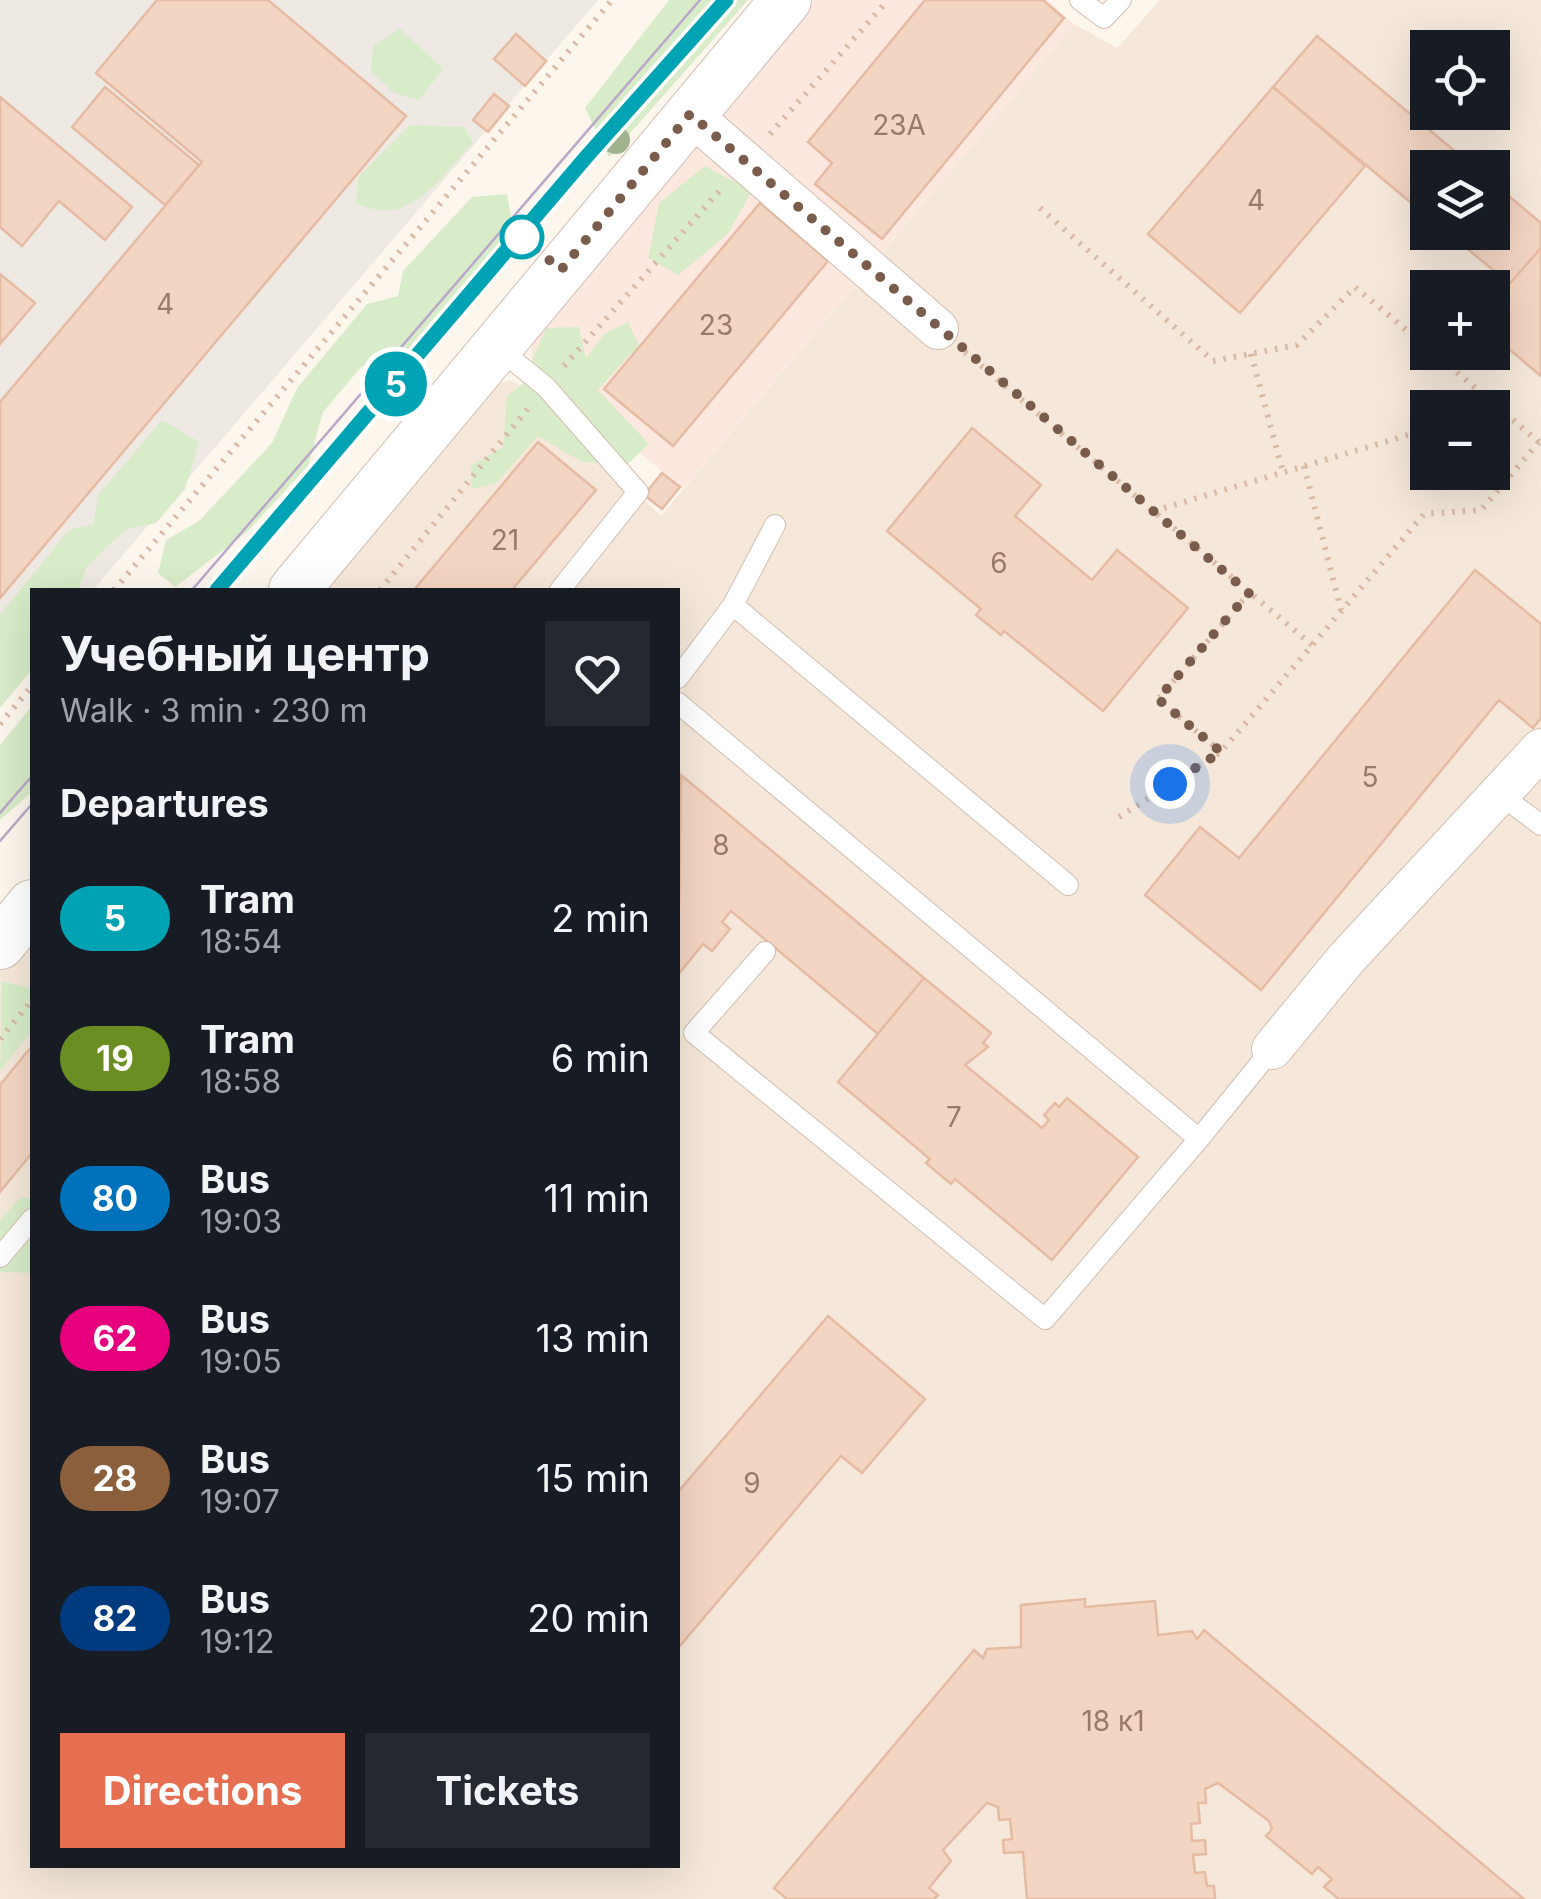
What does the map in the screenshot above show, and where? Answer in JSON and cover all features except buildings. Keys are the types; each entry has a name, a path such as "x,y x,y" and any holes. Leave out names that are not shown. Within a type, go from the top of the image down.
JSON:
{"street":[{"path":"296,588 786,0"},
{"path":"690,114 938,329"},
{"path":"1272,1049 1346,960 1502,796 1541,749"}],"lane":[{"path":"1080,0 1104,18 1121,0"},
{"path":"497,346 546,387 638,492 562,588"},
{"path":"680,675 732,605 774,525"},
{"path":"732,605 1068,885"},
{"path":"680,704 1198,1139"},
{"path":"1502,796 1541,825"},
{"path":"765,952 694,1034 1045,1319 1272,1049"},
{"path":"0,1256 30,1221"}],"path":[{"path":"116,588 612,0"},
{"path":"382,588 546,387 888,0"},
{"path":"1040,208 1213,361 1297,345 1355,287 1410,333"},
{"path":"938,329 1312,646"},
{"path":"1251,354 1284,472"},
{"path":"1452,370 1474,390"},
{"path":"1119,817 1221,752 1424,514 1481,510 1540,443 1510,420"},
{"path":"1153,511 1410,434"},
{"path":"1304,466 1341,611"},
{"path":"1221,752 1158,699 1249,593"},
{"path":"0,724 30,688"},
{"path":"0,1039 30,1002"}],"shaded area":[{"path":"0,0 598,0 95,588 30,588 0,698"},
{"path":"814,0 1047,0 1074,24 683,489 532,362 530,336"},
{"path":"1160,0 1541,0 1541,1899 0,1899 0,971 30,934 30,1868 680,1868 680,588 322,588 490,387 510,380 538,397 661,516 1074,24 1117,48"}],"green space":[{"path":"669,0 748,0 609,157 585,108"},
{"path":"400,29 443,69 419,100 394,93 371,72 373,46"},
{"path":"410,125 464,127 473,143 435,185 408,205 393,210 356,203 358,177"},
{"path":"705,166 752,191 727,235 678,275 648,258 659,203"},
{"path":"507,194 513,227 455,300 391,370 362,366 323,412 308,466 247,532 175,587 158,573 166,540 199,521 272,443 297,388 367,304 398,296 403,271 472,197"},
{"path":"628,322 639,345 598,390 649,444 628,464 582,462 538,436 495,484 471,489 471,466 503,447 507,396 522,384 546,328 579,327 586,358 604,334"},
{"path":"162,420 199,442 185,489 156,523 126,529 86,568 79,588 30,588 30,671 0,708 0,615 69,530 93,524 99,494"},
{"path":"30,708 30,794 0,820 0,745"},
{"path":"2,981 30,988 30,1034 0,1071"},
{"path":"21,1197 30,1198 30,1273 0,1272 0,1220"}],"tram line":[{"path":"194,588 700,0"},
{"path":"219,588 587,156 726,0"},
{"name":"5","path":"219,588 514,247 587,156 726,0"},
{"path":"0,813 30,778"},
{"path":"0,841 30,806"}],"route":[{"path":"522,237 561,270 690,114 1249,593 1158,699 1221,752 1170,784"}]}
